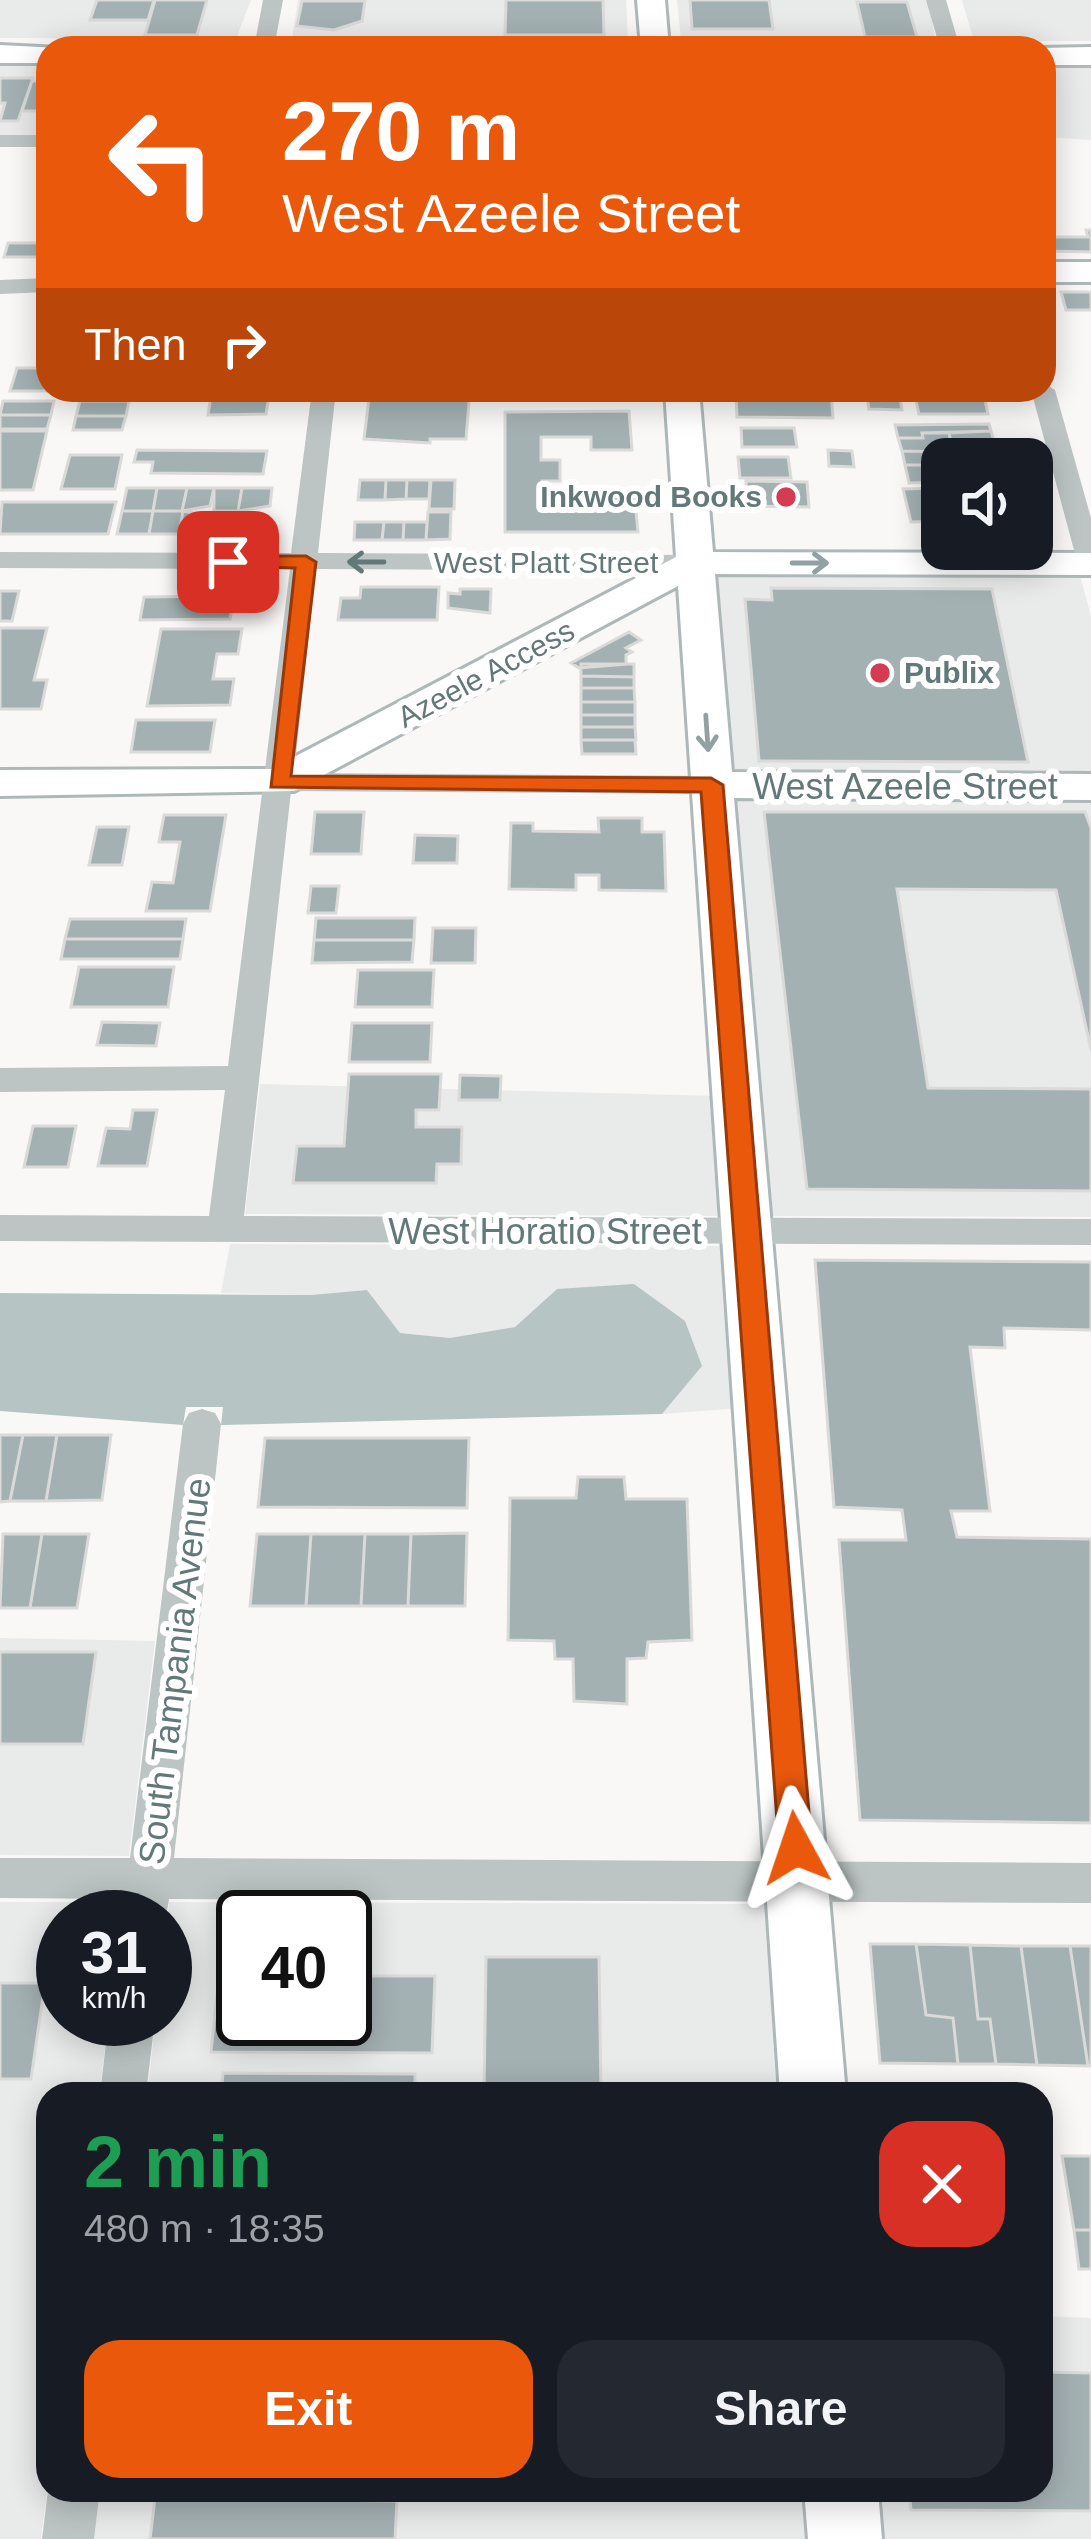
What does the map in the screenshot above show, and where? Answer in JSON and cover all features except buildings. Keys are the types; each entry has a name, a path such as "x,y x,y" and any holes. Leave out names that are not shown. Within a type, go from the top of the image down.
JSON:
{"main road":[{"path":"651,0 654,36"},
{"path":"0,54 36,54"},
{"path":"1056,56 1091,56"},
{"path":"1056,272 1091,272"},
{"path":"683,402 812,2082"},
{"name":"West Platt Street","path":"694,563 1091,564"},
{"name":"Azeele Access","path":"279,782 694,563"},
{"name":"West Azeele Street","path":"0,783 279,782"},
{"name":"West Azeele Street","path":"711,785 1091,787"},
{"path":"842,2502 844,2539"}],"street":[{"path":"266,36 274,0"},
{"path":"936,0 946,36"},
{"path":"0,141 36,141"},
{"path":"0,287 36,286"},
{"path":"225,1229 323,402"},
{"path":"1046,402 1091,564"},
{"name":"West Platt Street","path":"0,560 694,563"},
{"name":"West Azeele Street","path":"279,782 711,785"},
{"path":"0,1080 243,1078"},
{"name":"West Horatio Street","path":"0,1228 1091,1232"},
{"name":"South Tampania Avenue","path":"148,1890 202,1424"},
{"path":"0,1878 88,1890"},
{"path":"192,1897 798,1881 1091,1882"},
{"path":"124,2082 129,2046"},
{"path":"68,2539 73,2502"}],"shaded area":[{"path":"0,0 251,0 237,36 0,38"},
{"path":"298,0 626,0 628,36 292,36"},
{"path":"677,0 928,0 935,36 681,36"},
{"path":"962,0 1091,0 1091,41 973,36"},
{"path":"0,59 36,59 36,136 0,135"},
{"path":"1056,61 1091,61 1091,140 1056,138"},
{"path":"709,572 1079,572 1091,616 1091,777 725,774"},
{"path":"727,795 1091,798 1091,1217 764,1216"},
{"path":"260,1084 719,1096 728,1216 245,1214"},
{"path":"230,1244 730,1246 741,1408 662,1414 702,1365 557,1289 515,1327 450,1338 400,1333 367,1290 311,1295 221,1293"},
{"path":"634,1284 685,1321 702,1366 662,1414 221,1425 223,1407 186,1407 183,1425 0,1411 0,1293 311,1295 367,1290 400,1333 450,1338 515,1327 557,1289"},
{"path":"0,1638 155,1641 129,1856 0,1855"},
{"path":"0,1902 36,1902 36,2046 105,2046 101,2082 36,2082 36,2502 46,2502 41,2539 0,2539"},
{"path":"192,1902 216,1902 216,2046 372,2046 372,1903 777,1904 789,2082 148,2082 153,2046 192,2046"},
{"path":"1053,2316 1091,2318 1091,2539 871,2539 868,2502 1053,2502"},
{"path":"99,2502 816,2502 818,2539 94,2539"}],"place":[{"name":"Inkwood Books","path":"786,497"},
{"name":"Publix","path":"880,673"}],"route":[{"path":"228,562 306,562 279,782 711,785 796,1848"}]}
